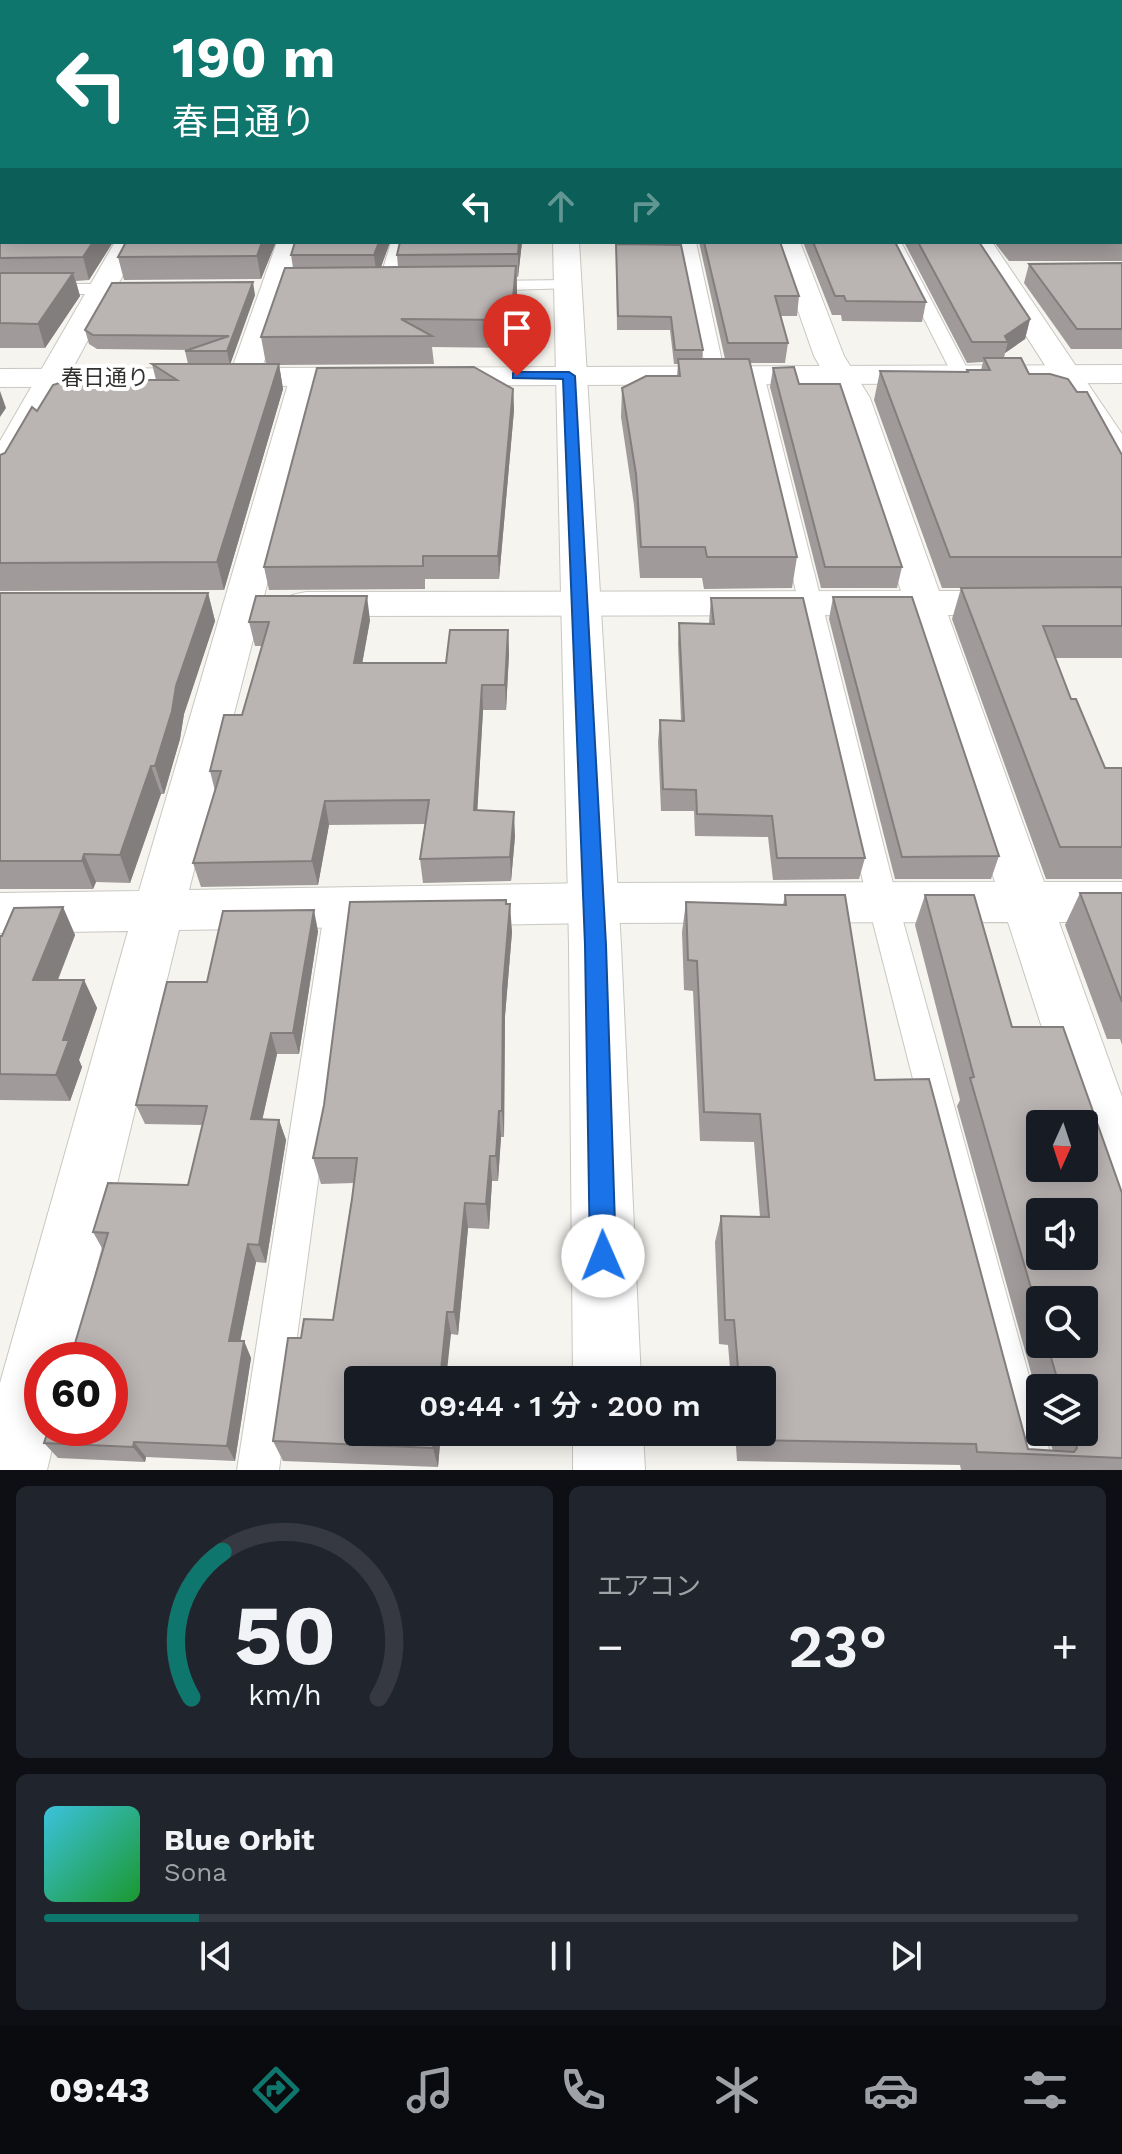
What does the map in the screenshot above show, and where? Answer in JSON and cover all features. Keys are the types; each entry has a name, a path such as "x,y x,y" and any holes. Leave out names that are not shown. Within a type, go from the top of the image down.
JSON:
{"street":[{"path":"0,471 127,244"},
{"path":"244,377 289,244"},
{"path":"788,244 829,356 854,398 1122,1181"},
{"path":"980,244 1063,374 1122,459"},
{"path":"566,264 593,903 607,1366"},
{"path":"997,272 1030,272"},
{"name":"春日通り","path":"0,378 1122,374"},
{"path":"11,1470 159,910 222,604 305,377"},
{"path":"222,604 1122,603"},
{"path":"0,913 593,903 1122,902"},
{"path":"608,1446 609,1470"}],"lane":[{"path":"387,286 398,244"},
{"path":"688,244 716,375"},
{"path":"894,244 961,374"},
{"path":"466,286 566,264"},
{"path":"0,289 134,288"},
{"path":"755,375 883,903 1034,1470"},
{"path":"258,1470 340,907"}],"building":[{"path":"0,244 92,244 83,257 0,258"},
{"path":"125,244 261,244 257,256 118,257"},
{"path":"294,244 378,244 374,255 291,255"},
{"path":"400,244 519,244 518,254 397,255"},
{"path":"616,244 681,245 703,350 675,350 671,317 618,316"},
{"path":"704,244 781,244 799,296 775,296 788,343 728,343"},
{"path":"814,244 896,244 926,302 846,301 844,296 835,296"},
{"path":"919,244 980,244 1030,319 1005,336 1008,342 972,342"},
{"path":"1122,263 1122,329 1077,329 1029,264"},
{"path":"516,266 511,320 401,319 432,336 261,337 285,268"},
{"path":"0,273 73,273 38,324 0,323"},
{"path":"253,282 227,351 185,351 229,336 93,335 85,330 112,283"},
{"path":"984,358 1021,358 1029,374 1050,374 1068,379 1077,392 1087,392 1122,455 1122,557 950,557 880,371 990,370"},
{"path":"678,359 749,359 797,557 707,557 705,547 641,547 636,474 622,388 646,376 680,376"},
{"path":"152,364 279,364 217,562 0,563 0,455 5,453 32,407 37,411 53,385 68,380 177,380"},
{"path":"474,367 513,389 498,556 423,556 423,566 264,567 317,368"},
{"path":"794,367 799,384 840,384 902,567 825,567 773,368"},
{"path":"1122,587 1122,626 1043,626 1071,699 1076,699 1105,768 1122,768 1122,847 1060,847 961,588"},
{"path":"0,593 208,593 176,686 172,711 155,766 151,766 120,855 84,854 82,861 0,861"},
{"path":"256,596 367,596 354,663 446,663 450,630 508,630 505,685 482,685 474,810 514,812 510,857 420,859 429,800 325,801 312,861 193,863 221,771 210,771 224,715 242,715 269,622 249,622"},
{"path":"833,597 912,597 999,856 902,857"},
{"path":"711,598 803,598 865,858 777,858 772,816 697,814 696,790 663,789 660,720 684,721 679,623 714,624"},
{"path":"1080,893 1122,893 1122,1002"},
{"path":"785,895 845,895 875,1080 929,1079 1026,1446 1028,1449 1074,1452 1076,1446 1098,1446 1098,1374 1056,1374 1051,1358 1098,1358 1098,1286 1030,1286 970,1078 974,1077 925,895 974,895 1012,1027 1063,1027 1092,1110 1026,1110 1026,1182 1098,1182 1098,1125 1122,1193 1122,1458 977,1452 976,1444 776,1441 776,1366 738,1366 734,1320 725,1320 721,1216 769,1217 760,1114 704,1112 697,961 688,960 686,902 786,905"},
{"path":"506,900 506,904 510,904 503,988 502,1111 499,1111 496,1156 490,1156 486,1204 465,1203 454,1312 447,1312 441,1366 344,1366 344,1444 273,1441 288,1338 301,1338 304,1319 333,1320 352,1199 357,1158 313,1158 324,1105 350,902"},
{"path":"63,907 33,980 84,980 63,1040 69,1040 56,1075 0,1074 0,936 14,908"},
{"path":"314,910 293,1033 271,1033 251,1119 279,1120 259,1245 248,1244 229,1341 244,1341 227,1446 134,1442 133,1447 111,1446 128,1446 128,1342 75,1342 108,1233 93,1232 108,1183 188,1185 207,1106 136,1105 167,982 207,982 223,911"},
{"path":"387,1446 433,1446 433,1448"}],"route":[{"path":"517,376 569,376 595,945 603,1256"}]}
